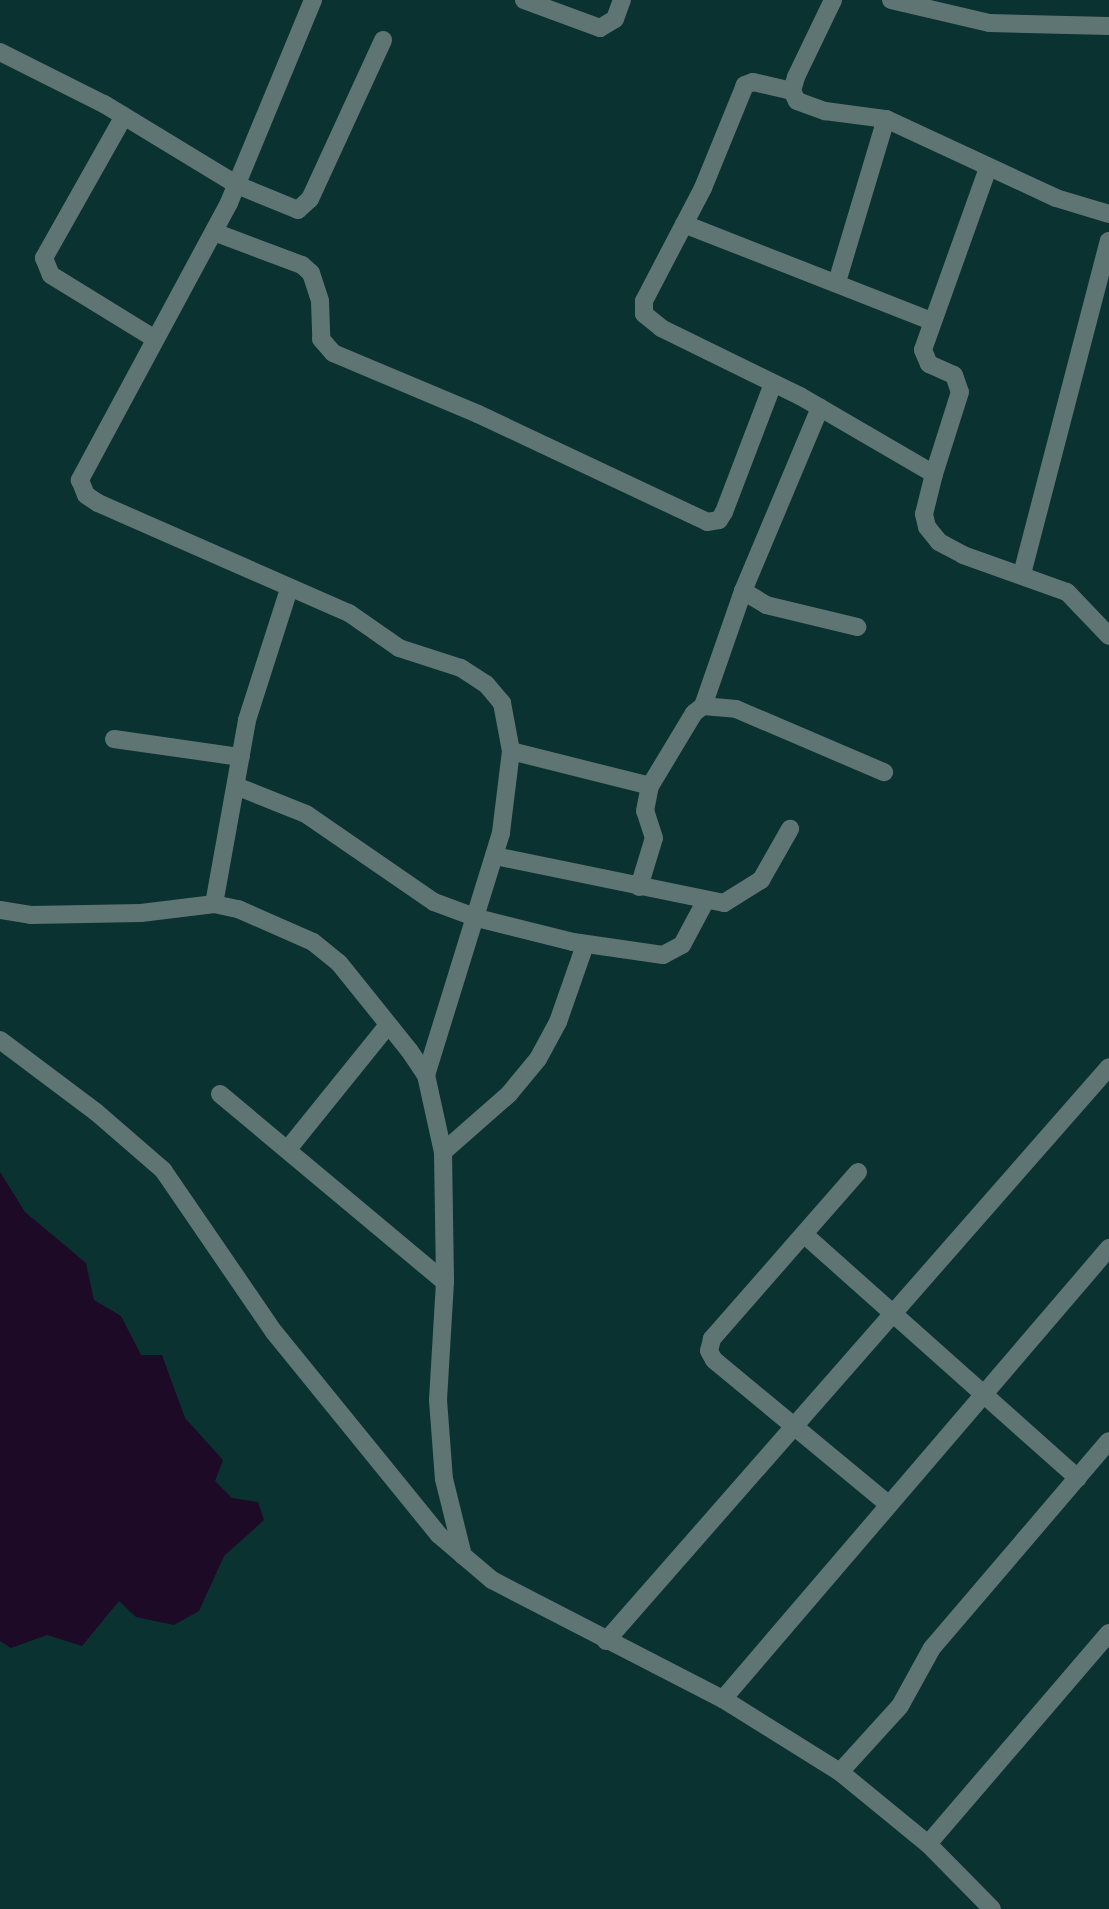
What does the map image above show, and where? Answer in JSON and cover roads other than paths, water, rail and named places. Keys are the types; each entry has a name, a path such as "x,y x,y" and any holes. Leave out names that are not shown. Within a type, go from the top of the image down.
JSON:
{"street":[{"path":"313,0 237,185 214,232 83,470 81,488 98,503 289,589 349,613 399,648 461,668 486,684 505,712 511,751 495,856 426,1075"},
{"path":"524,0 600,28 615,19 622,0"},
{"path":"792,90 833,0"},
{"path":"891,0 989,23 1109,26"},
{"path":"0,52 124,116 237,185 291,209 304,206 383,40"},
{"path":"934,474 820,408 661,328 644,314 644,301 684,224 745,85 753,82 792,90 804,105 886,119 1056,198 1109,214"},
{"path":"124,116 44,258 56,279 155,339"},
{"path":"837,282 886,119"},
{"path":"988,168 932,320 924,358 954,375 960,392 924,514 939,542 1080,600 1109,636"},
{"path":"684,224 932,320"},
{"path":"214,232 302,265 312,273 320,301 321,339 342,359 478,414 707,522 719,520 724,512 773,384"},
{"path":"1022,575 1109,241"},
{"path":"639,887 654,838 645,811 650,786 694,713 703,706 743,591 820,408"},
{"path":"214,904 241,757 262,667 289,589"},
{"path":"743,591 766,605 857,627"},
{"path":"703,706 736,709 884,772"},
{"path":"114,739 241,757"},
{"path":"511,751 650,786"},
{"path":"236,786 306,814 400,882 434,902 477,918 585,944 663,955 682,945 705,902"},
{"path":"495,856 705,902 724,903 750,891 761,880 790,830"},
{"path":"0,910 31,915 141,913 214,904 249,913 313,942 339,963 426,1075 443,1152 445,1282 438,1400 444,1479 463,1556"},
{"path":"443,1152 509,1094 538,1059 558,1022 585,944"},
{"path":"288,1149 388,1025"},
{"path":"0,1040 96,1112 163,1170 274,1332 439,1535 492,1580 723,1699 840,1772 928,1844 992,1909"},
{"path":"606,1641 1109,1067"},
{"path":"220,1094 288,1149 359,1214 445,1282"},
{"path":"858,1172 806,1236 712,1339 709,1351 714,1360 795,1424 889,1505"},
{"path":"806,1236 891,1316 1078,1478"},
{"path":"723,1699 1109,1248"},
{"path":"840,1772 900,1706 932,1648 1109,1441"},
{"path":"928,1844 1109,1633"}]}
